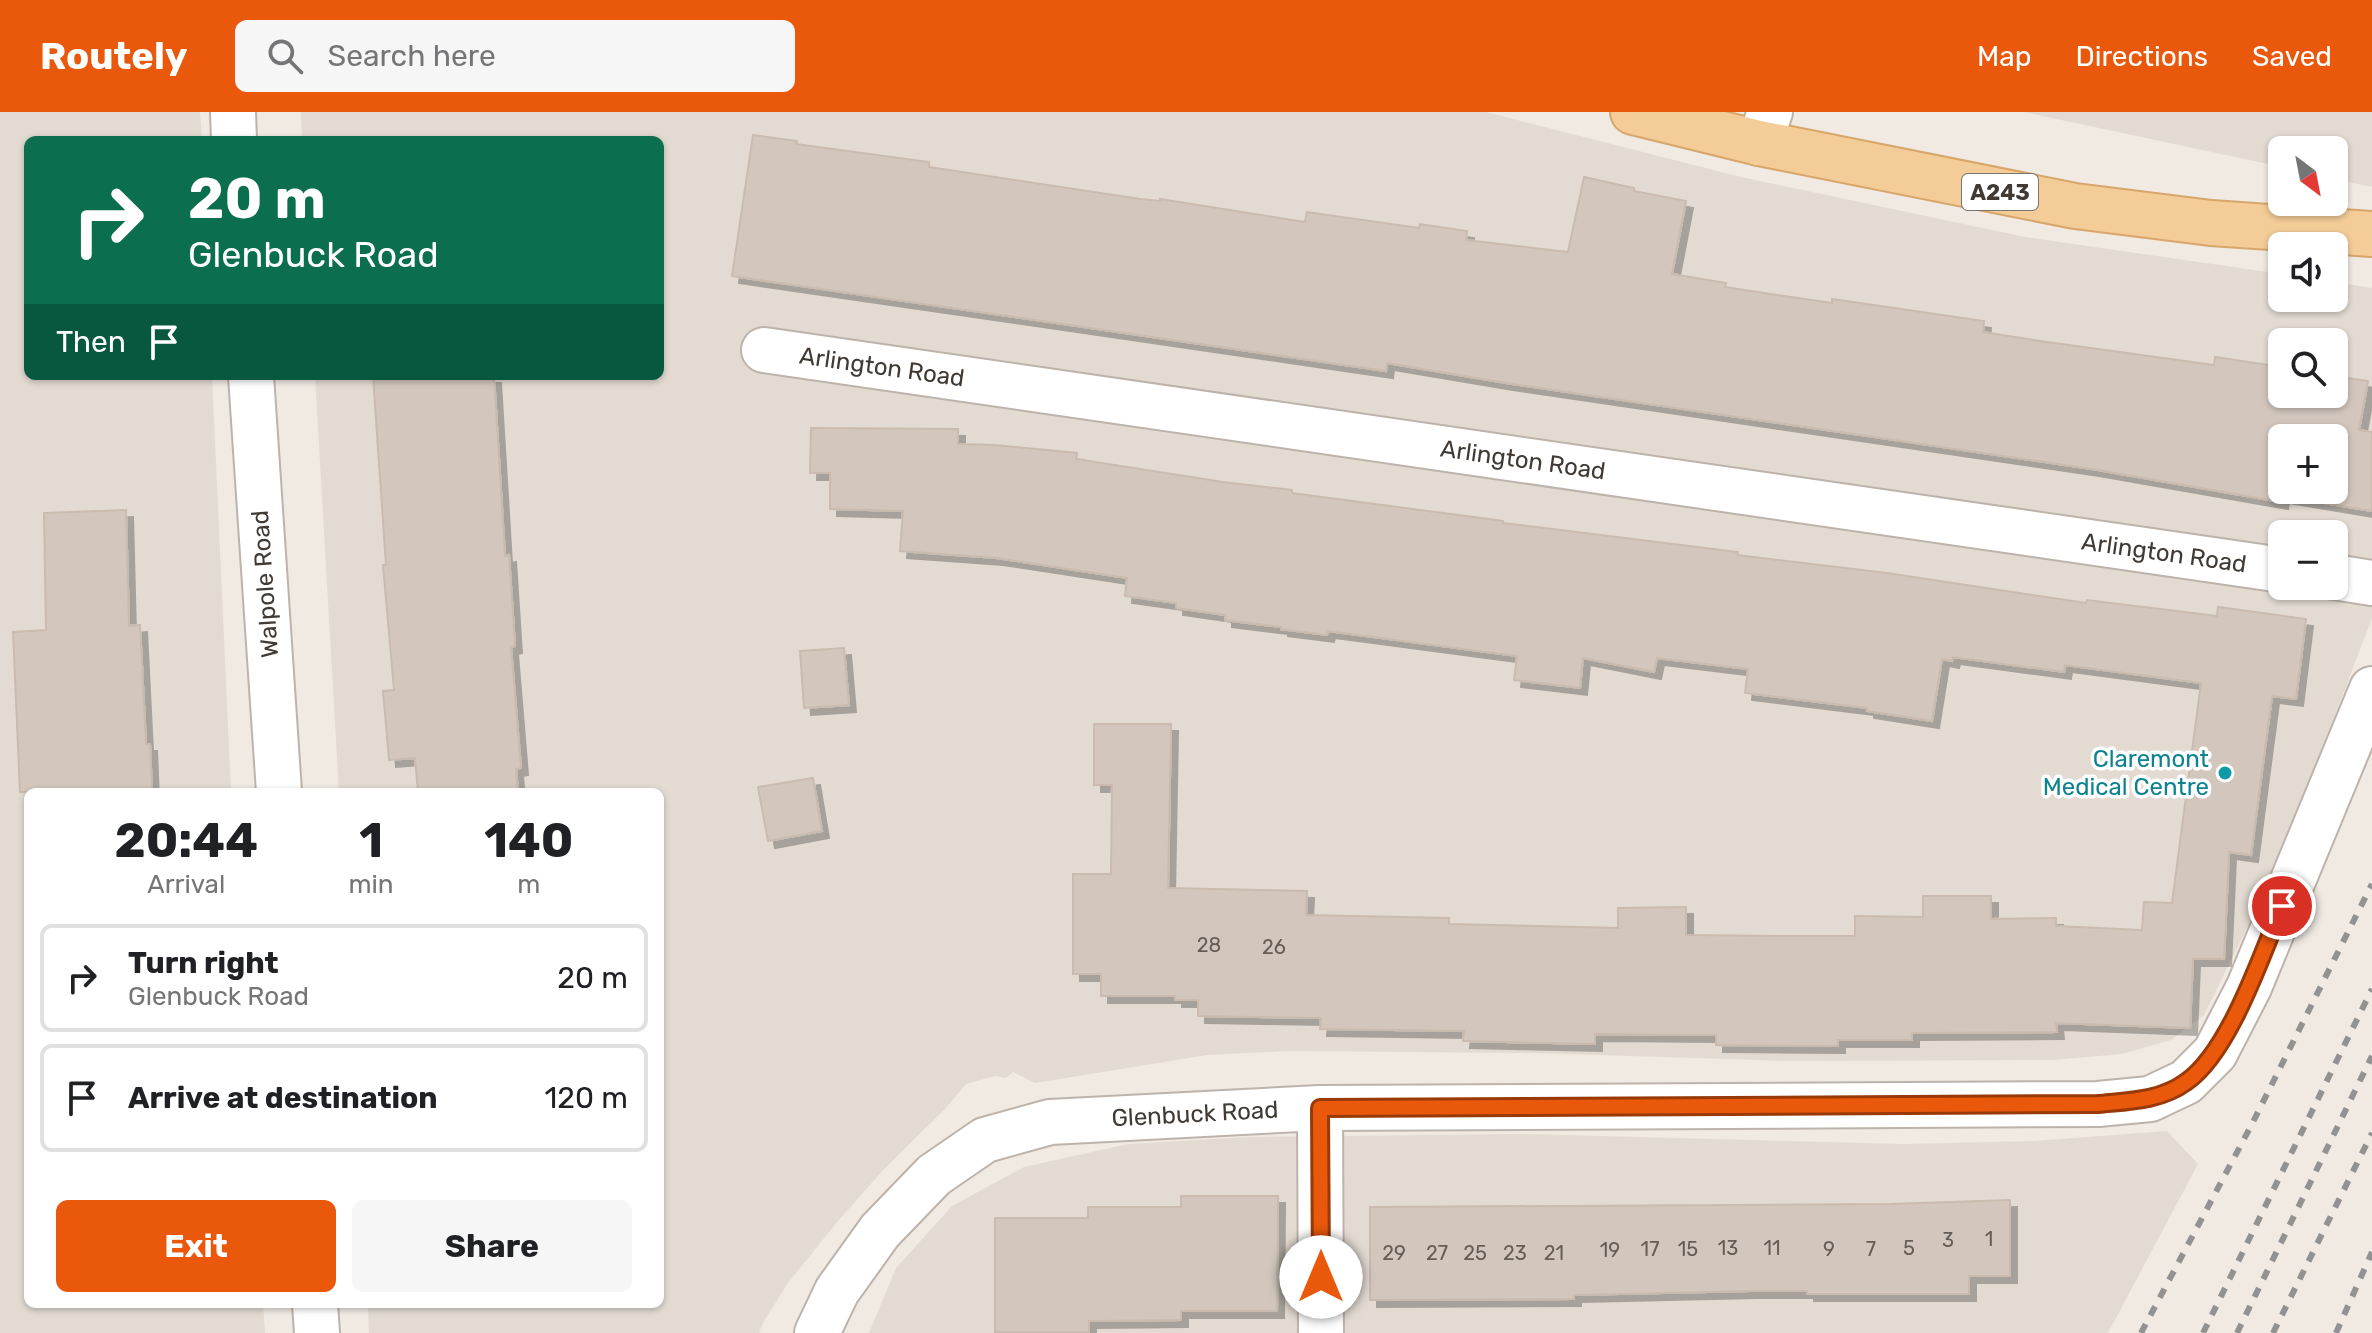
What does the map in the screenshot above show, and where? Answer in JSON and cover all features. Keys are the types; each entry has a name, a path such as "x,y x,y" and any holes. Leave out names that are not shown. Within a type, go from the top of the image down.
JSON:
{"main road":[{"name":"A243","path":"1633,112 1764,127 2075,206 2211,223 2372,234"}],"street":[{"path":"233,112 234,136"},
{"name":"Arlington Road","path":"764,350 2268,568"},
{"name":"Walpole Road","path":"251,380 279,788"},
{"path":"2348,579 2372,583"},
{"name":"Glenbuck Road","path":"817,1333 837,1291 880,1231 934,1175 985,1140 1050,1122 1320,1108 2098,1104 2150,1099 2186,1082 2215,1053 2249,987 2372,689"},
{"path":"1320,1108 1321,1333"},
{"path":"315,1308 317,1333"}],"shaded area":[{"path":"0,112 200,112 202,136 24,136 24,380 212,380 231,788 24,788 24,1308 263,1308 265,1333 0,1333"},
{"path":"301,112 1486,112 1741,177 2025,237 2268,272 2268,312 2348,312 2348,284 2372,288 2372,618 2278,865 2204,1015 2171,1040 2122,1054 2053,1060 1785,1061 1535,1053 1289,1051 1207,1055 1035,1083 1013,1072 1006,1078 995,1076 966,1084 838,1221 788,1283 759,1333 369,1333 368,1308 664,1308 664,788 339,788 315,380 664,380 664,136 302,136"},
{"path":"2024,112 2372,112 2372,187 2348,182 2348,136 2268,136 2268,164"},
{"path":"2167,1131 2198,1164 2108,1333 869,1333 896,1268 952,1206 1024,1167 1128,1144 1249,1137 1523,1134 1904,1144 2034,1141"}],"building":[{"path":"753,135 929,162 929,167 1140,199 1160,199 1305,222 1307,212 1419,228 1420,224 1467,231 1466,240 1568,252 1584,177 1634,188 1634,191 1686,201 1672,274 1777,295 1832,303 1832,299 1984,321 1983,332 2040,341 2214,365 2215,357 2268,365 2268,408 2348,408 2348,378 2368,381 2359,430 2372,432 2372,511 2330,504 2348,504 2348,424 2268,424 2268,500 2092,469 1387,363 1386,371 732,276"},
{"path":"373,380 494,380 505,556 509,555 515,646 511,647 521,768 516,769 518,788 418,788 415,758 389,760 383,691 394,690 383,565 386,565"},
{"path":"811,428 958,429 958,444 1077,453 1076,459 1503,523 1738,552 1737,555 1887,573 2086,603 2087,600 2217,616 2218,607 2306,619 2296,699 2272,696 2251,855 2229,852 2224,959 2193,959 2190,1028 2056,1023 2057,1032 1912,1033 1912,1040 1838,1040 1838,1046 1716,1045 1716,1035 1595,1034 1595,1044 1463,1041 1464,1031 1320,1029 1321,1018 1198,1016 1198,1000 1175,1000 1175,996 1101,996 1101,974 1073,974 1073,874 1111,874 1112,785 1094,785 1094,724 1171,724 1168,888 1307,891 1306,915 1449,918 1449,924 1618,928 1618,908 1686,907 1686,935 1781,936 1855,936 1855,916 1923,917 1923,896 1991,896 1991,919 2056,918 2056,926 2142,930 2144,902 2172,903 2201,683 2065,665 2064,672 1953,657 1952,661 1942,659 1932,721 1867,711 1867,708 1745,693 1748,669 1657,658 1654,672 1583,658 1580,688 1514,680 1517,656 1328,631 1327,635 1225,620 1225,615 1176,608 1176,603 1125,596 1127,578 996,558 900,551 903,511 830,509 830,473 810,473"},
{"path":"126,510 129,626 140,625 146,744 150,744 152,788 24,788 24,792 20,792 13,632 46,630 44,513"},
{"path":"844,648 849,705 804,708 800,651"},
{"path":"813,778 822,831 768,841 758,787"},
{"path":"1181,1196 1278,1196 1277,1311 1181,1311 1181,1320 1089,1321 1089,1332 995,1332 995,1218 1088,1218 1088,1207 1181,1207"},
{"path":"2010,1200 2010,1276 1969,1276 1969,1294 1750,1291 1574,1295 1574,1299 1370,1300 1370,1207 1890,1204"}],"railway":[{"path":"2141,1333 2252,1124 2372,884"},
{"path":"2203,1333 2372,989"},
{"path":"2237,1333 2372,1056"},
{"path":"2273,1333 2372,1133"},
{"path":"2336,1333 2372,1252"}],"place":[{"name":"Claremont Medical Centre","path":"2225,773"}],"route":[{"path":"1321,1277 1320,1108 2098,1104 2150,1099 2186,1082 2215,1053 2249,987 2282,906"}]}
